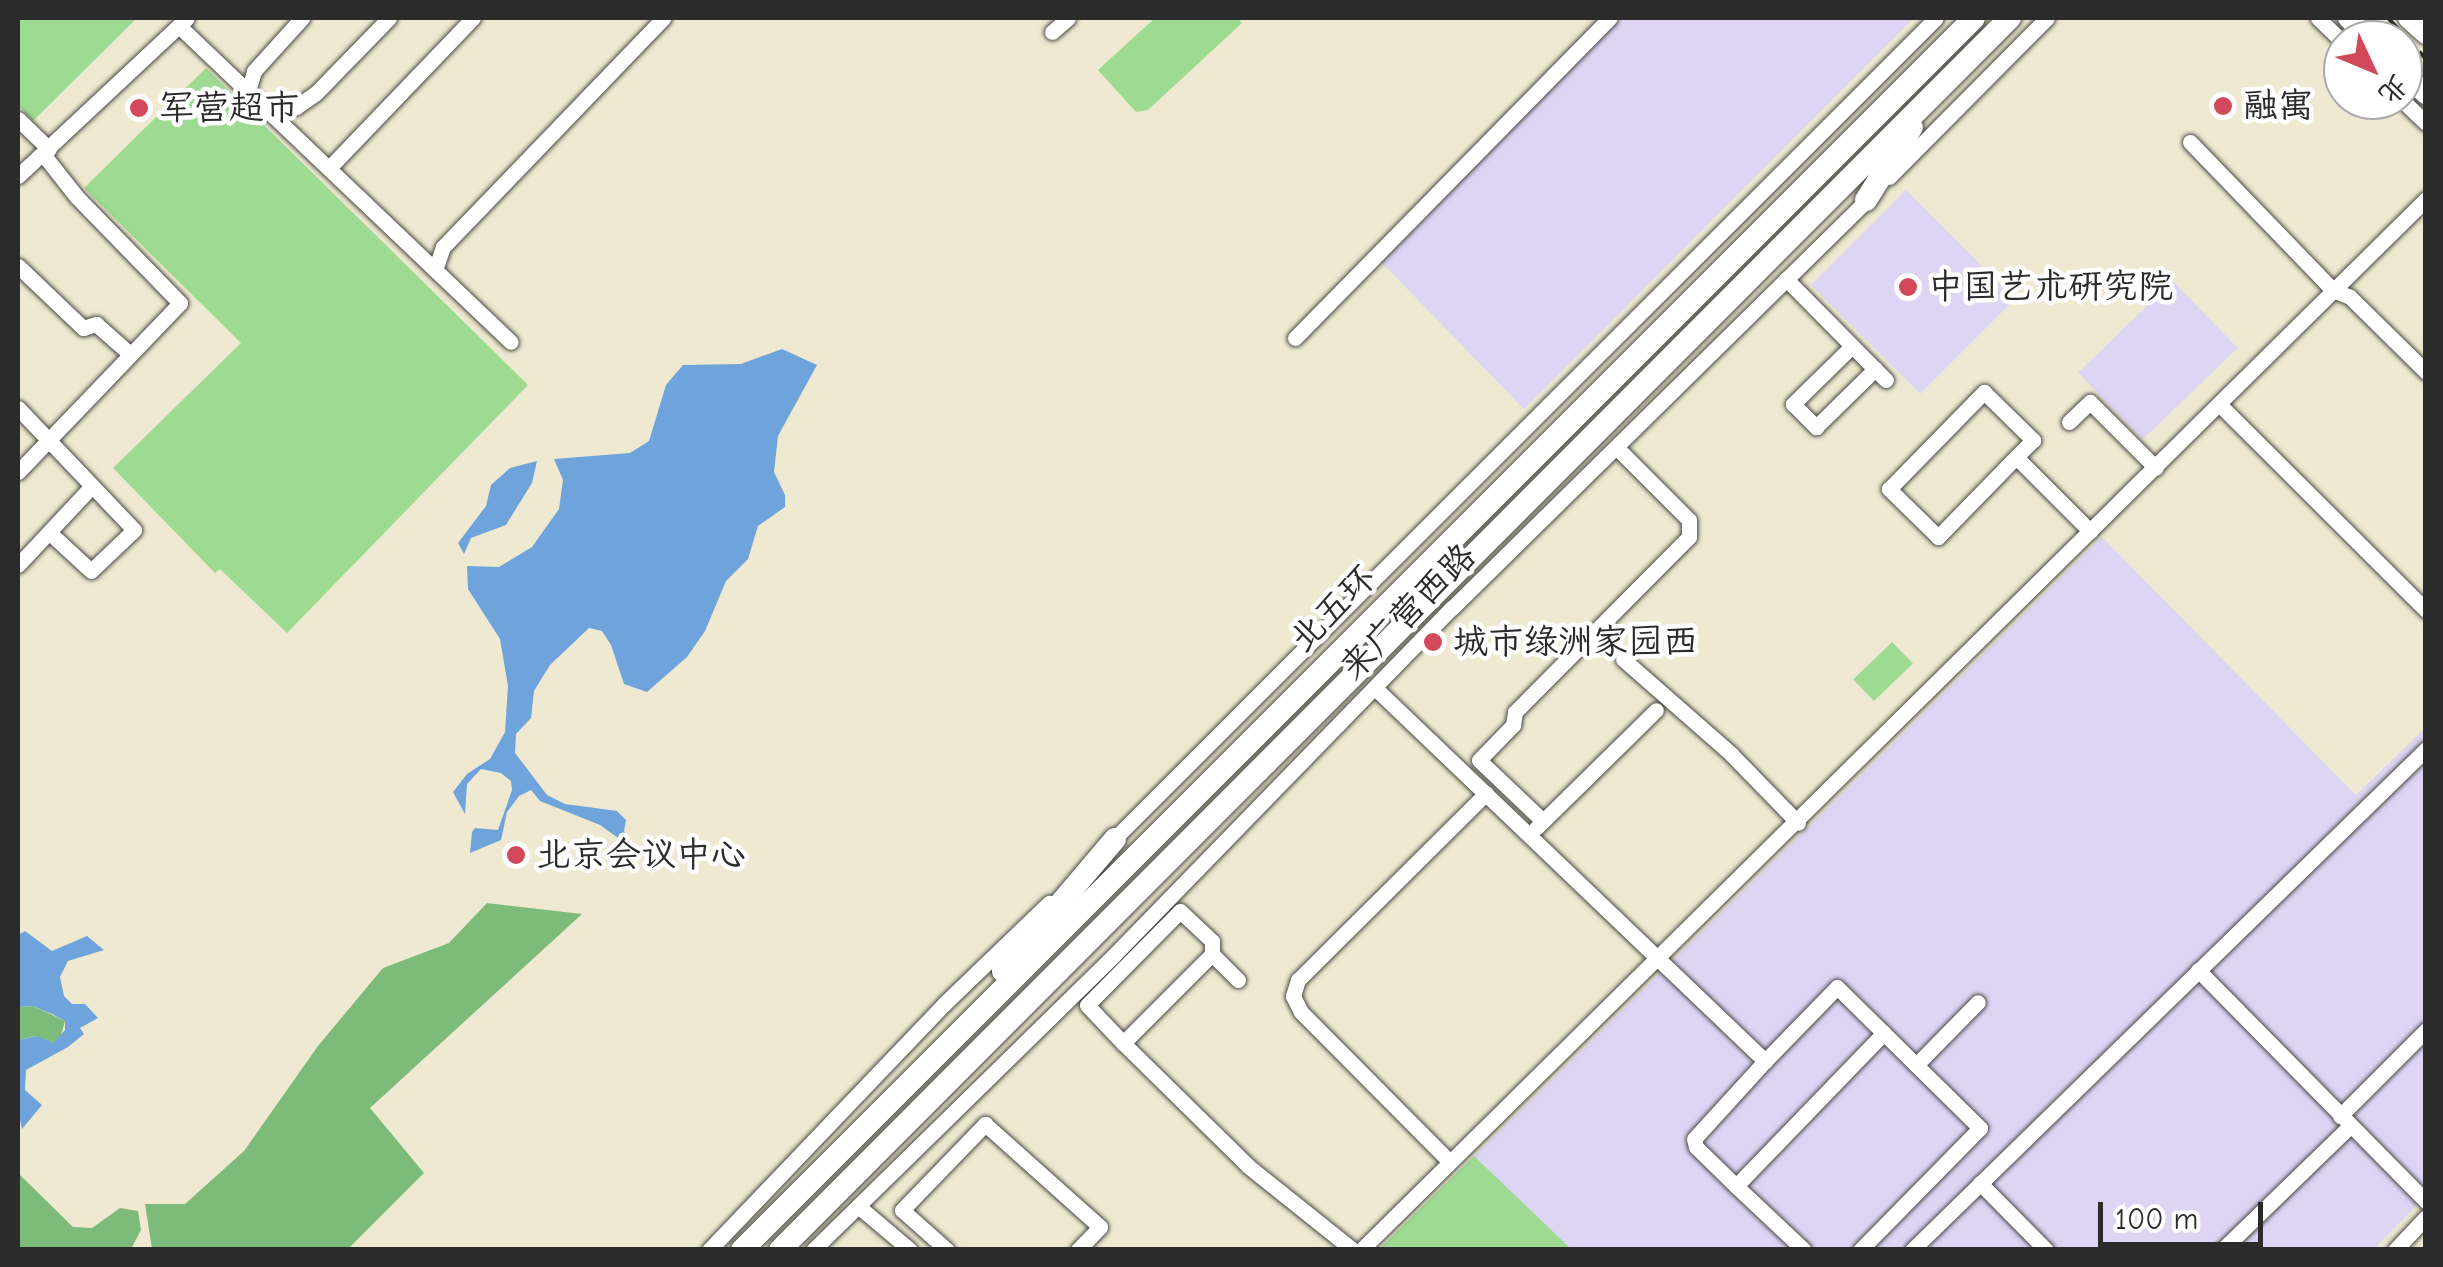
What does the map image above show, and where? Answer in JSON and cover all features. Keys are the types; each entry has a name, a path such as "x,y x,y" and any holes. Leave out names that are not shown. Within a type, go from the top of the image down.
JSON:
{"highway":[{"name":"北五环","path":"742,1250 1974,18"},
{"name":"北五环","path":"780,1250 2010,18"},
{"path":"1866,200 1934,93"},
{"path":"932,1059 1115,838"}],"main road":[{"path":"2408,18 2426,34"}],"street":[{"path":"248,92 254,71 302,18"},
{"path":"264,106 296,108 316,93 389,18"},
{"path":"328,168 474,18"},
{"path":"435,270 443,247 664,18"},
{"path":"1052,32 1068,18"},
{"path":"1295,338 1610,18"},
{"path":"709,1250 944,1004 1936,18"},
{"name":"来广营西路","path":"813,1250 1134,946 1375,688 2047,18"},
{"path":"18,176 183,22 248,92 512,342"},
{"path":"18,120 76,196 180,303 18,472"},
{"path":"2190,142 2333,290 2350,296 2426,372"},
{"path":"1361,1250 1798,823 2426,199"},
{"path":"18,266 83,328 96,324 130,353"},
{"path":"1786,279 1852,346 1880,375 1816,427 1793,404 1852,346"},
{"path":"1984,392 2033,440 2016,457 1938,537 1888,489 1984,392"},
{"path":"2070,422 2090,402 2156,468"},
{"path":"2219,404 2426,610"},
{"path":"20,415 49,439 134,530 91,571 50,533"},
{"path":"1466,774 1513,726 1515,712 1689,537 1689,520 1616,447"},
{"path":"2016,457 2090,532"},
{"path":"18,565 92,486"},
{"path":"1623,659 1731,754 1798,823"},
{"path":"1375,688 1766,1060"},
{"path":"1530,834 1656,710"},
{"path":"1912,1250 2426,749"},
{"path":"1479,760 1543,821"},
{"path":"1449,1161 1302,1012 1294,996 1298,980 1486,793"},
{"path":"1238,980 1212,954 1212,942 1180,911 1134,946 1086,1005 1248,1166 1353,1250"},
{"path":"1123,1043 1212,954"},
{"path":"2198,970 2426,1201"},
{"path":"1804,1250 1696,1147 1694,1136 1837,987 1980,1128 1860,1250"},
{"path":"1916,1066 1978,1002"},
{"path":"2222,1250 2426,1030"},
{"path":"1736,1186 1884,1034"},
{"path":"947,1250 902,1210 985,1124 1100,1227 1078,1250"},
{"path":"922,1143 946,1164"},
{"path":"1980,1183 2046,1250"},
{"path":"858,1206 910,1250"},
{"path":"2394,1250 2426,1217"}],"shaded area":[{"path":"1619,18 1914,18 1524,409 1380,261"},
{"name":"中国艺术研究院","path":"1906,190 2015,299 1920,394 1811,285"},
{"path":"2173,281 2238,348 2143,440 2078,373"},
{"path":"2102,537 2356,795 2425,728 2425,1197 2374,1249 1379,1250"}],"green space":[{"path":"18,18 137,18 33,121 18,106"},
{"path":"1155,18 1237,18 1242,23 1148,110 1136,112 1098,70"},
{"path":"206,68 528,385 287,633 220,569 215,573 113,468 241,343 84,188"},
{"path":"1892,642 1913,664 1874,701 1853,680"},
{"path":"487,903 582,914 370,1108 424,1173 348,1249 152,1249 145,1204 185,1204 244,1151 318,1046 383,968 449,943"},
{"path":"33,1006 65,1021 60,1040 54,1043 36,1036 18,1040 18,1007"},
{"path":"1474,1156 1571,1249 1379,1249"},
{"path":"18,1173 73,1227 92,1228 120,1208 138,1211 141,1230 131,1249 18,1249"}],"water":[{"path":"782,349 817,365 778,436 774,472 785,495 785,507 758,526 748,559 726,581 705,631 687,657 647,692 624,684 611,645 602,631 589,628 550,665 534,691 531,718 516,734 515,753 547,795 565,804 617,811 626,820 624,831 632,848 600,825 540,801 531,790 519,796 507,812 501,840 470,853 475,828 498,830 512,790 511,781 501,773 481,769 467,784 465,814 453,792 467,774 490,759 505,732 508,686 500,639 468,589 467,566 499,567 532,547 559,509 563,480 554,459 630,453 649,441 666,385 683,365 741,364"},
{"path":"537,461 532,483 506,525 471,538 464,554 458,543 486,506 491,485 510,468"},
{"path":"25,931 52,951 87,936 104,950 68,961 60,977 64,996 72,1004 85,1004 98,1018 80,1028 84,1034 68,1047 26,1070 25,1090 42,1105 22,1129 18,1111 18,1040 37,1036 54,1043 65,1030 65,1021 54,1015 33,1006 18,1007 18,935"}],"railway":[{"path":"2388,18 2426,59"}],"place":[{"name":"融寓","path":"2223,106"},
{"name":"军营超市","path":"139,108"},
{"name":"中国艺术研究院","path":"1908,287"},
{"name":"城市绿洲家园西","path":"1433,642"},
{"name":"北京会议中心","path":"516,855"}]}
